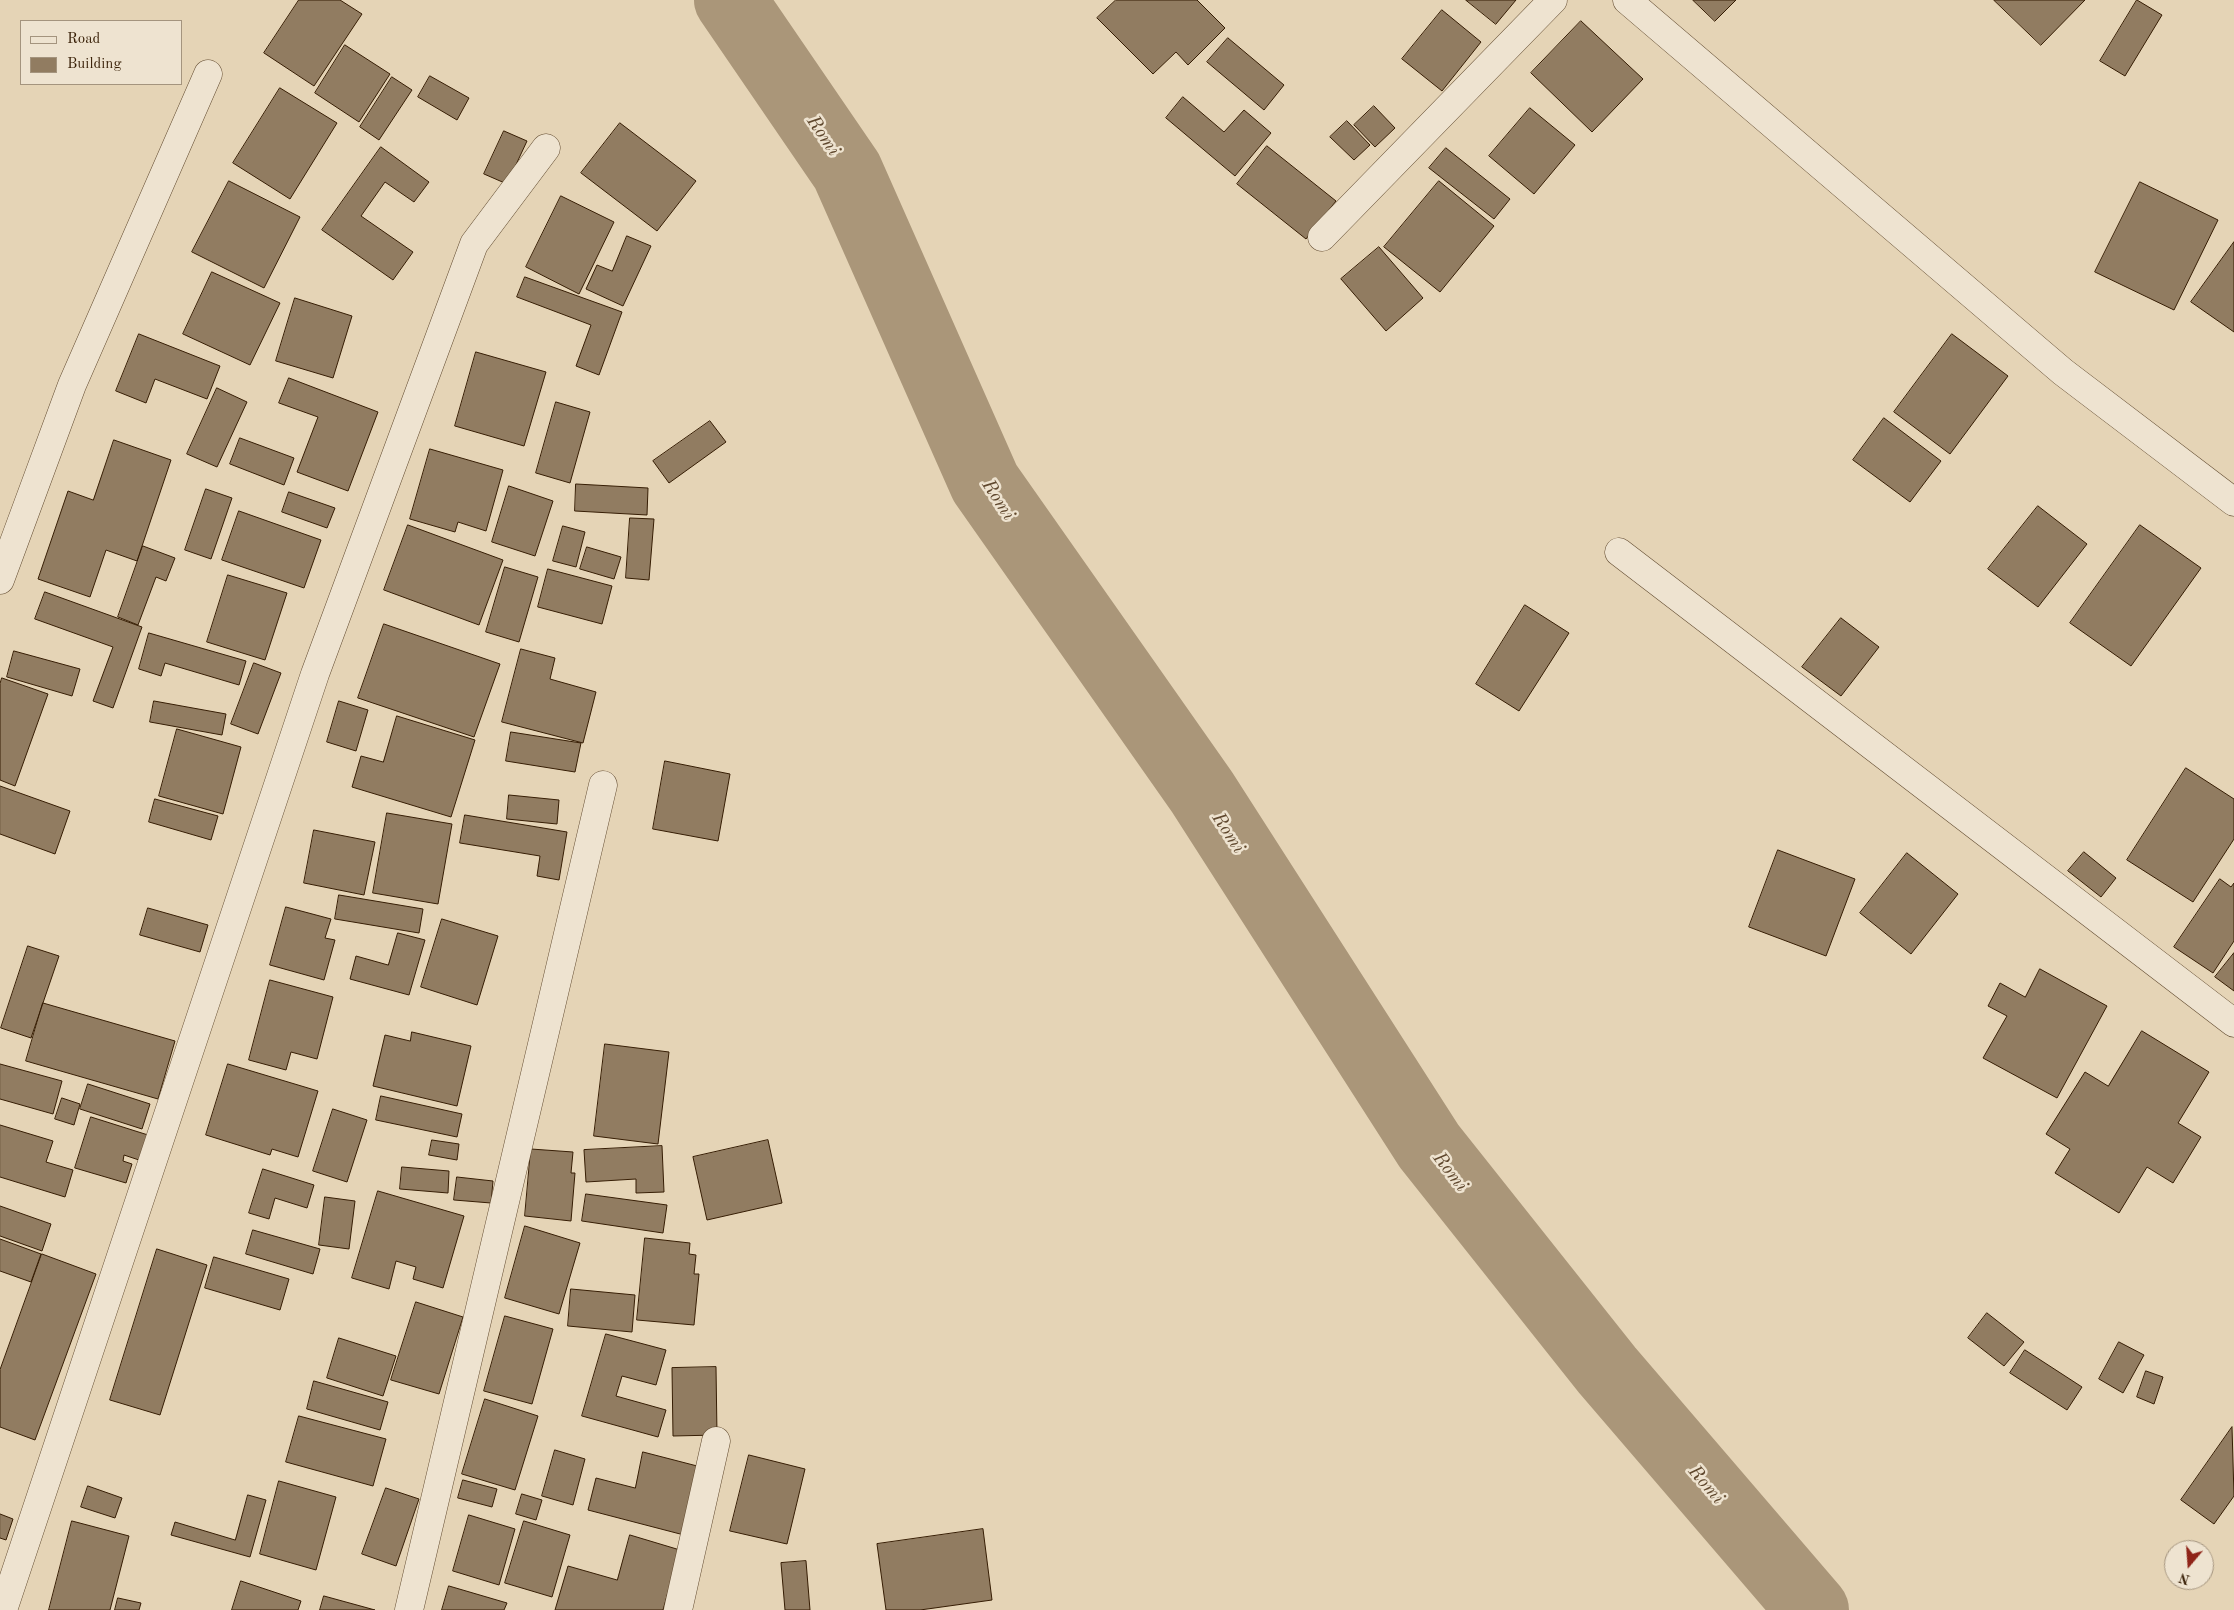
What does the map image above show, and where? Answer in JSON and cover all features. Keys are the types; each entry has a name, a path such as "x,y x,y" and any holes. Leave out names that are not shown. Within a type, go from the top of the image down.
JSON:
{"street":[{"path":"1322,237 1552,0"},
{"path":"1628,0 2063,372 2234,502"},
{"path":"0,580 72,385 208,74"},
{"path":"2,1610 315,674 467,262 474,244 546,148"},
{"path":"1619,552 2234,1023"},
{"path":"409,1610 603,785"},
{"path":"678,1610 716,1441"}],"building":[{"path":"299,0 340,0 362,14 314,86 264,53"},
{"path":"1116,0 1197,0 1225,28 1188,65 1176,52 1153,74 1097,18"},
{"path":"1466,0 1516,0 1496,24"},
{"path":"1693,0 1736,0 1715,21"},
{"path":"1994,0 2085,0 2041,45"},
{"path":"2137,0 2162,15 2125,76 2100,61"},
{"path":"1442,10 1481,42 1442,91 1402,59"},
{"path":"1581,21 1643,79 1592,132 1531,73"},
{"path":"1228,38 1284,85 1264,110 1207,62"},
{"path":"345,45 390,74 359,122 315,93"},
{"path":"430,76 469,98 457,120 418,97"},
{"path":"392,77 412,90 379,140 360,127"},
{"path":"280,88 337,123 290,199 233,163"},
{"path":"1183,97 1224,132 1244,110 1271,133 1235,176 1166,118"},
{"path":"1374,106 1395,128 1375,147 1354,125"},
{"path":"1530,108 1575,145 1534,194 1489,156"},
{"path":"1347,121 1370,145 1354,160 1330,137"},
{"path":"620,123 696,181 657,231 581,173"},
{"path":"504,131 527,141 507,184 484,174"},
{"path":"1267,146 1336,201 1306,239 1237,184"},
{"path":"381,147 429,182 414,202 385,182 361,216 413,252 393,280 322,230"},
{"path":"1446,148 1510,199 1494,219 1429,168"},
{"path":"229,181 300,217 264,288 192,252"},
{"path":"1439,181 1494,226 1440,292 1384,247"},
{"path":"2140,182 2218,220 2174,310 2095,272"},
{"path":"561,196 614,222 579,294 526,267"},
{"path":"627,236 651,246 623,306 586,289 597,265 612,271"},
{"path":"2234,242 2234,332 2191,302"},
{"path":"1379,247 1423,298 1386,331 1341,279"},
{"path":"212,272 280,303 250,365 183,334"},
{"path":"525,277 622,312 599,375 576,366 591,325 517,297"},
{"path":"295,298 352,316 333,378 276,361"},
{"path":"139,334 220,366 207,399 155,379 146,403 116,391"},
{"path":"1952,334 2008,376 1950,454 1894,412"},
{"path":"476,352 546,372 524,446 455,426"},
{"path":"289,378 378,412 348,491 297,472 318,417 279,403"},
{"path":"217,388 247,402 217,467 187,454"},
{"path":"556,402 590,412 570,483 536,473"},
{"path":"1884,418 1941,461 1910,502 1853,460"},
{"path":"710,421 726,442 669,483 653,461"},
{"path":"240,438 294,458 284,485 230,464"},
{"path":"114,440 171,460 137,561 106,550 90,597 38,579 68,491 93,500"},
{"path":"430,449 503,470 486,531 458,522 455,532 410,519"},
{"path":"576,484 648,488 647,515 575,511"},
{"path":"509,486 553,501 535,556 492,542"},
{"path":"206,489 232,498 211,559 185,550"},
{"path":"289,492 335,508 327,528 282,512"},
{"path":"2038,506 2087,544 2038,607 1988,569"},
{"path":"239,511 321,540 304,588 222,560"},
{"path":"630,518 654,519 649,580 626,578"},
{"path":"408,525 503,560 479,625 384,590"},
{"path":"2140,525 2201,568 2131,666 2070,623"},
{"path":"563,526 585,532 576,567 553,561"},
{"path":"143,546 175,558 166,581 156,577 138,625 118,617"},
{"path":"587,547 621,557 614,579 580,569"},
{"path":"505,567 538,577 519,642 486,632"},
{"path":"548,569 612,586 602,624 538,607"},
{"path":"228,575 287,593 265,660 207,642"},
{"path":"45,592 142,627 113,708 93,701 113,647 35,619"},
{"path":"1525,605 1569,633 1519,711 1476,684"},
{"path":"1841,618 1879,647 1841,696 1802,667"},
{"path":"384,624 500,664 474,737 358,698"},
{"path":"149,633 246,661 239,685 165,663 161,676 139,669"},
{"path":"521,649 555,658 550,679 596,692 583,743 502,722"},
{"path":"14,651 80,669 72,696 7,677"},
{"path":"254,663 281,673 258,734 231,724"},
{"path":"2,678 48,694 15,786 0,780 0,684"},
{"path":"154,701 226,714 222,735 150,722"},
{"path":"339,701 368,710 356,751 327,742"},
{"path":"397,716 475,740 451,817 352,787 361,756 383,762"},
{"path":"177,729 241,747 223,814 159,796"},
{"path":"511,732 581,743 575,772 506,761"},
{"path":"665,761 730,774 718,841 653,829"},
{"path":"2186,768 2234,799 2234,839 2193,902 2127,860"},
{"path":"0,786 70,811 55,854 0,834"},
{"path":"509,795 559,800 557,824 507,819"},
{"path":"155,799 218,816 211,840 149,822"},
{"path":"387,813 452,824 438,904 373,893"},
{"path":"465,815 567,832 559,880 537,876 540,856 460,843"},
{"path":"314,830 375,842 364,895 304,883"},
{"path":"1778,850 1855,879 1826,956 1749,927"},
{"path":"2084,852 2116,878 2101,897 2068,871"},
{"path":"1907,853 1958,894 1911,954 1860,913"},
{"path":"2220,879 2231,887 2234,883 2234,941 2213,973 2174,947"},
{"path":"339,895 423,909 419,933 335,919"},
{"path":"286,907 331,919 325,938 335,940 324,980 270,965"},
{"path":"148,908 208,925 200,952 140,935"},
{"path":"442,919 498,936 477,1005 421,987"},
{"path":"398,933 425,940 409,995 350,979 356,956 388,965"},
{"path":"28,946 59,956 31,1038 1,1028"},
{"path":"2234,953 2234,991 2215,977"},
{"path":"2040,969 2107,1006 2057,1098 1983,1058 2007,1016 1988,1006 2000,983 2025,997"},
{"path":"270,980 333,997 317,1059 291,1052 286,1070 249,1060"},
{"path":"43,1003 175,1041 158,1099 26,1061"},
{"path":"2142,1031 2209,1072 2178,1123 2201,1137 2173,1183 2147,1167 2119,1213 2055,1173 2070,1149 2046,1134 2085,1072 2108,1086"},
{"path":"412,1032 471,1046 457,1106 373,1086 385,1035 410,1041"},
{"path":"605,1044 669,1052 658,1144 594,1136"},
{"path":"0,1064 62,1081 53,1114 0,1099"},
{"path":"228,1064 318,1091 298,1157 272,1149 270,1155 206,1135"},
{"path":"88,1084 150,1104 142,1129 80,1109"},
{"path":"381,1096 462,1114 457,1137 376,1120"},
{"path":"62,1098 80,1104 74,1125 55,1119"},
{"path":"333,1109 367,1120 347,1182 313,1171"},
{"path":"91,1117 148,1135 139,1160 124,1155 123,1161 132,1164 126,1183 75,1168"},
{"path":"0,1125 53,1141 46,1162 73,1170 65,1197 0,1177"},
{"path":"432,1140 459,1144 457,1160 429,1155"},
{"path":"768,1140 782,1203 707,1220 693,1157"},
{"path":"662,1146 664,1192 636,1193 636,1179 586,1182 584,1150"},
{"path":"531,1149 573,1152 571,1173 575,1173 571,1221 525,1216"},
{"path":"402,1167 449,1171 448,1193 400,1189"},
{"path":"263,1169 314,1185 307,1208 275,1198 269,1219 249,1213"},
{"path":"457,1177 493,1181 491,1203 454,1200"},
{"path":"378,1191 464,1216 443,1288 413,1279 416,1267 396,1261 389,1289 352,1278"},
{"path":"586,1194 667,1205 663,1233 582,1221"},
{"path":"325,1197 355,1201 349,1249 319,1245"},
{"path":"0,1206 51,1224 42,1251 0,1236"},
{"path":"525,1226 580,1243 559,1314 505,1298"},
{"path":"253,1230 320,1249 313,1274 246,1254"},
{"path":"645,1238 690,1243 689,1254 696,1255 694,1274 699,1274 694,1325 637,1320"},
{"path":"0,1239 41,1254 31,1282 0,1271"},
{"path":"157,1249 207,1265 160,1415 110,1400"},
{"path":"42,1254 96,1274 35,1440 0,1427 0,1370"},
{"path":"214,1257 289,1279 280,1310 205,1288"},
{"path":"571,1289 635,1295 632,1332 568,1326"},
{"path":"416,1302 463,1317 439,1394 391,1380"},
{"path":"1987,1313 2024,1342 2004,1366 1968,1338"},
{"path":"505,1316 553,1329 532,1404 484,1391"},
{"path":"606,1334 666,1350 656,1385 622,1376 616,1396 666,1410 658,1437 582,1416"},
{"path":"339,1338 396,1356 383,1396 327,1378"},
{"path":"2119,1342 2144,1355 2123,1393 2099,1379"},
{"path":"2025,1350 2082,1387 2067,1410 2010,1373"},
{"path":"716,1367 717,1435 673,1436 672,1368"},
{"path":"2146,1371 2163,1377 2154,1404 2137,1397"},
{"path":"314,1381 388,1402 380,1430 307,1409"},
{"path":"485,1399 538,1416 515,1490 462,1474"},
{"path":"299,1416 386,1439 373,1486 286,1462"},
{"path":"2232,1427 2234,1496 2214,1524 2181,1500"},
{"path":"555,1450 585,1459 573,1505 542,1496"},
{"path":"643,1452 701,1467 684,1535 588,1510 596,1478 635,1488"},
{"path":"749,1455 805,1469 787,1544 730,1531"},
{"path":"463,1480 497,1489 492,1507 458,1498"},
{"path":"279,1481 336,1497 316,1570 260,1554"},
{"path":"88,1486 122,1498 115,1518 81,1507"},
{"path":"386,1488 419,1499 396,1566 362,1554"},
{"path":"522,1494 542,1500 536,1520 516,1514"},
{"path":"248,1495 266,1500 250,1557 171,1535 175,1522 235,1540"},
{"path":"0,1514 13,1519 6,1540 0,1538"},
{"path":"469,1515 515,1529 499,1585 453,1571"},
{"path":"72,1521 129,1536 110,1610 49,1610"},
{"path":"524,1521 570,1535 552,1597 505,1583"},
{"path":"983,1529 992,1600 920,1610 886,1610 877,1544"},
{"path":"630,1535 680,1550 663,1610 555,1610 568,1566 617,1580"},
{"path":"806,1561 810,1610 785,1610 781,1563"},
{"path":"241,1581 301,1601 298,1610 232,1610"},
{"path":"449,1586 507,1603 504,1610 442,1610"},
{"path":"324,1596 375,1610 320,1610"},
{"path":"118,1598 141,1603 139,1610 115,1610"}],"waterway":[{"name":"Romi","path":"730,0 847,171 985,483 1202,792 1429,1146 1607,1370 1813,1610"}]}
